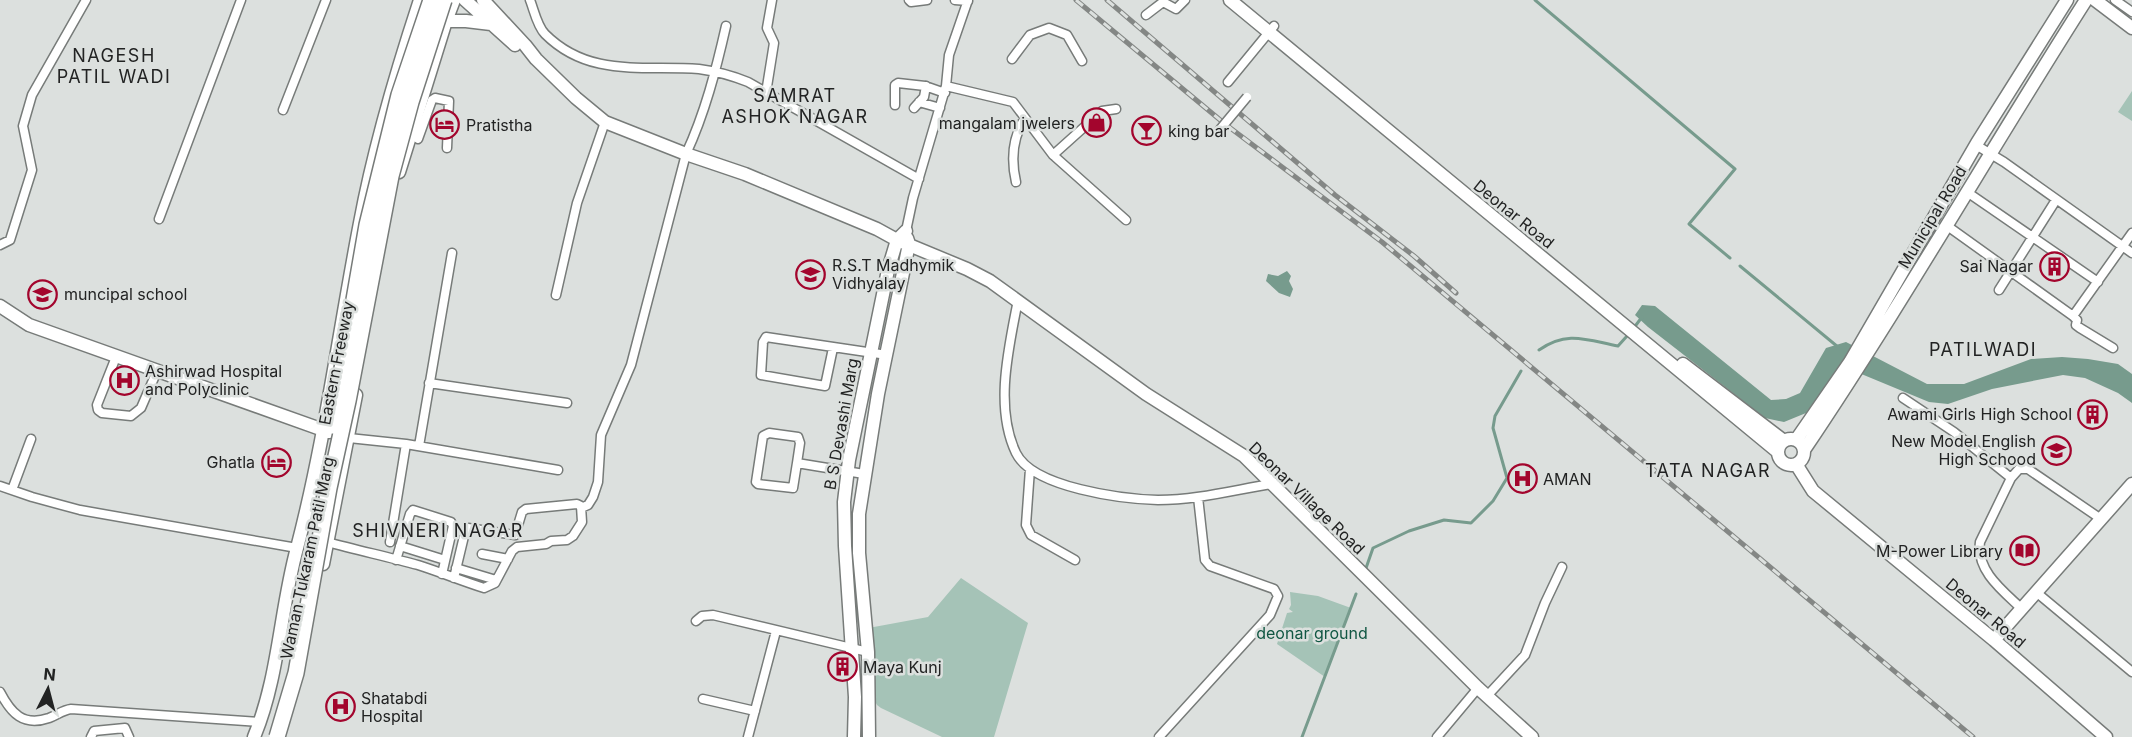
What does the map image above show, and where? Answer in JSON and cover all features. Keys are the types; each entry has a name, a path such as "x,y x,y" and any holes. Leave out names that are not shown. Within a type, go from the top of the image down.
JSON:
{"highway":[{"name":"Eastern Freeway","path":"267,737 295,630 367,225 399,95 431,0"},
{"name":"Eastern Freeway","path":"277,737 298,664 329,488 391,176 411,102 444,0"}],"main road":[{"name":"Waman Tukaram Patil Marg","path":"254,737 269,697 322,430 360,221 378,142 420,0"},
{"name":"Waman Tukaram Patil Marg","path":"283,737 292,712 349,438 399,175 423,112 446,21 454,0"},
{"path":"465,0 495,21"},
{"path":"483,0 495,21"},
{"path":"488,0 495,21"},
{"name":"Deonar Road","path":"1230,0 1271,30 1605,306 1755,426 1790,446 1784,463 1796,464 1812,491 1994,640 2106,737"},
{"name":"Deonar Road","path":"1243,0 1271,30"},
{"name":"Municipal Road","path":"1796,464 1802,459 1790,446 1855,364 1976,145 2067,0"},
{"path":"2089,0 2132,28"},
{"name":"Municipal Road","path":"1865,346 1946,225 1989,153 2089,0"},
{"path":"446,21 495,21"},
{"name":"Deonar Village Road","path":"495,21 525,45 576,98 606,122 686,154 745,174 904,239 990,281 1146,394 1244,456 1482,692 1532,737"},
{"name":"B S Devashi Marg","path":"854,737 855,697 844,502 870,352 888,270 904,239"},
{"name":"B S Devashi Marg","path":"869,737 868,652 859,553 859,514 864,474 902,273 904,239"},
{"path":"888,270 902,273"},
{"path":"0,306 29,325 349,438"},
{"path":"1994,640 2132,484"}],"street":[{"path":"0,244 10,240 32,170 23,126 32,95 86,0"},
{"path":"159,219 241,0"},
{"path":"283,110 326,0"},
{"path":"530,0 543,33 581,60 608,66 702,70 748,82 919,178"},
{"path":"766,93 774,43 767,27 771,0"},
{"path":"909,0 910,2 927,0"},
{"path":"955,0 968,0"},
{"name":"B S Devashi Marg","path":"904,239 919,178 946,89 949,55 968,0"},
{"path":"1146,15 1163,2 1176,9 1185,0"},
{"path":"2115,0 2132,12"},
{"path":"581,508 588,505 598,482 602,435 631,365 686,154 696,133 715,73 726,26"},
{"path":"1012,59 1030,35 1049,28 1067,35 1082,61"},
{"path":"1228,82 1271,30"},
{"path":"895,105 895,84 946,89 1013,102 1053,155 1126,220"},
{"path":"926,86 925,94 916,105 940,108"},
{"path":"1217,133 1247,97"},
{"path":"418,139 423,112 432,100 435,98 449,100 447,148"},
{"path":"1053,155 1102,111 1116,109"},
{"path":"1016,183 1012,159 1013,148 1017,132 1025,118"},
{"path":"556,295 577,203 606,122"},
{"path":"1976,145 2132,253"},
{"path":"1967,192 2098,282"},
{"path":"1999,290 2056,200"},
{"path":"1946,225 2073,316 2077,320 2076,325 2080,328 2113,348"},
{"path":"2073,316 2132,233"},
{"path":"419,446 452,253"},
{"path":"1018,300 1005,376 1007,423 1016,454 1030,469 1054,482 1100,494 1159,500 1198,497 1271,484"},
{"path":"833,348 825,386 761,375 763,342 766,338 887,355"},
{"path":"116,357 97,405 98,410 102,413 131,416 141,408 157,372"},
{"path":"429,383 567,403"},
{"path":"1903,398 1954,432 2011,478"},
{"path":"765,434 798,437 800,443 797,463 793,488 756,482 765,434"},
{"path":"349,438 406,444 558,470"},
{"path":"12,490 30,439"},
{"path":"390,542 406,444"},
{"path":"797,463 864,474"},
{"path":"1030,469 1026,525 1031,535 1075,560"},
{"path":"2022,609 1984,569 1980,555 1980,542 2011,478 2019,470 2028,469 2102,519"},
{"path":"0,486 32,498 80,510 297,548"},
{"path":"1159,737 1270,615 1278,596 1274,589 1210,566 1205,560 1198,497"},
{"path":"577,504 581,508 582,522 573,536 567,540 555,540 538,546 517,547 514,535 522,512 526,508 577,504"},
{"path":"396,560 413,510 451,522 453,526 439,572"},
{"path":"454,578 465,532 468,528 514,535"},
{"path":"327,542 439,572 484,588 495,583 517,547"},
{"path":"400,546 442,559"},
{"path":"482,554 508,559"},
{"path":"1437,737 1482,692 1525,655 1562,567"},
{"path":"456,568 496,580"},
{"path":"2037,592 2132,672"},
{"path":"696,621 702,616 713,615 868,652"},
{"path":"748,737 776,631"},
{"path":"0,692 14,713 31,721 72,709 260,722"},
{"path":"703,699 755,711"},
{"path":"91,737 94,731 125,728 129,737"}],"green space":[{"path":"2132,91 2132,121 2118,112"},
{"path":"961,578 1028,623 994,737 942,737 881,708 874,699 863,629 928,617"},
{"name":"deonar ground","path":"1290,592 1318,596 1351,608 1325,677 1277,644 1287,613 1293,612 1289,609"}],"shaded area":[{"path":"1287,271 1291,276 1289,281 1293,289 1290,297 1279,293 1266,281 1268,274 1278,276"},
{"path":"1642,305 1655,306 1771,400 1786,399 1800,393 1826,348 1846,342 1927,384 1964,384 2031,359 2062,357 2118,364 2132,374 2132,403 2118,393 2085,378 2063,375 1992,389 1948,404 1929,402 1842,366 1806,413 1784,422 1765,418 1648,327 1635,315"}],"waterway":[{"path":"1535,0 1735,169 1689,224 1730,258"},
{"path":"1740,266 1838,347"},
{"path":"1636,325 1642,317"},
{"path":"1539,350 1568,338 1587,339 1618,346 1627,336"},
{"path":"1365,571 1373,548 1409,531 1444,520 1471,523 1493,501 1507,478 1493,428 1495,416 1521,371"},
{"path":"1302,737 1356,594"}],"railway":[{"path":"1076,0 1225,124 1382,242 1973,737"},
{"path":"1107,0 1335,195 1414,256 1456,293"}],"place":[{"name":"mangalam jwelers","path":"1096,123"},
{"name":"Pratistha","path":"445,125"},
{"name":"king bar","path":"1147,131"},
{"name":"Sai Nagar","path":"2054,266"},
{"name":"R.S.T Madhymik Vidhyalay","path":"811,274"},
{"name":"muncipal school","path":"43,294"},
{"name":"Ashirwad Hospital and Polyclinic","path":"124,380"},
{"name":"Awami Girls High School","path":"2093,414"},
{"name":"New Model English High Schood","path":"2057,450"},
{"name":"Ghatla","path":"276,462"},
{"name":"AMAN","path":"1522,479"},
{"name":"M-Power Library","path":"2024,551"},
{"name":"Maya Kunj","path":"842,667"},
{"name":"Shatabdi Hospital","path":"340,707"}],"district":[{"name":"NAGESH PATIL WADI","path":"114,66"},
{"name":"SAMRAT ASHOK NAGAR","path":"795,106"},
{"name":"PATILWADI","path":"1983,350"},
{"name":"TATA NAGAR","path":"1708,471"},
{"name":"SHIVNERI NAGAR","path":"438,531"}]}
